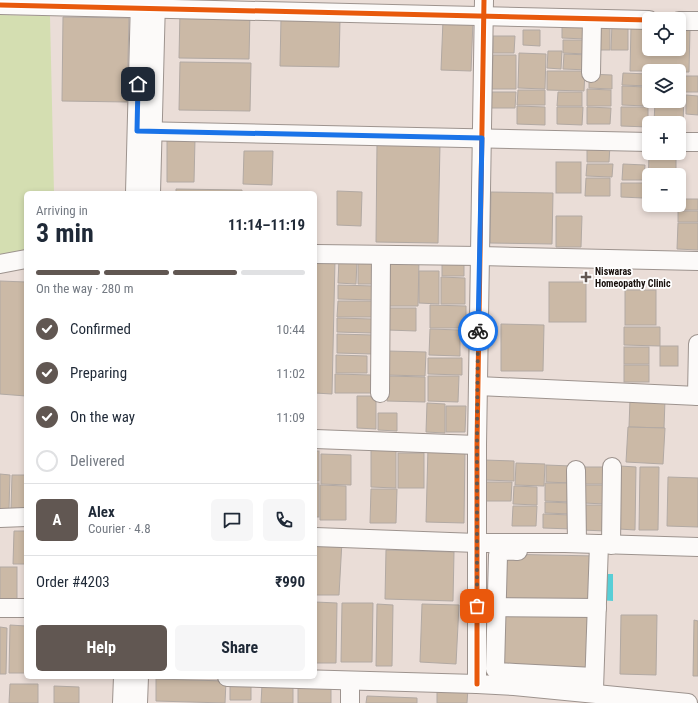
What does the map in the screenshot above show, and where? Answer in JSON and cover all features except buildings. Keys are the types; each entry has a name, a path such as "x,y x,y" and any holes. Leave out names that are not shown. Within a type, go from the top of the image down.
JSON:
{"street":[{"path":"0,5 148,4 484,8 592,19 642,20"},
{"path":"148,4 145,131 151,191"},
{"path":"477,684 477,445 484,8"},
{"path":"591,73 592,19"},
{"path":"686,21 698,21"},
{"path":"145,131 642,142"},
{"path":"135,191 145,131"},
{"path":"686,142 698,142"},
{"path":"317,254 698,261"},
{"path":"380,393 381,255"},
{"path":"0,264 24,259"},
{"path":"478,386 697,396 698,344"},
{"path":"317,440 477,445"},
{"path":"594,686 597,608 612,468"},
{"path":"546,547 576,470"},
{"path":"0,518 24,517"},
{"path":"317,537 546,547 698,547"},
{"path":"522,680 498,672 494,668 498,555 503,551 546,547"},
{"path":"477,606 597,608"},
{"path":"0,608 24,608"},
{"path":"122,703 123,679"},
{"path":"138,703 139,679"},
{"path":"288,679 477,684 522,680 594,686 688,703"},
{"path":"350,681 350,703"}],"green space":[{"path":"0,15 50,16 54,191 24,191 24,253 17,255 0,255"}],"water":[{"path":"599,574 613,574 613,601 599,600"}],"cycle path":[{"path":"477,684 477,445 484,0"},
{"path":"0,5 642,20"}],"way so far":[{"path":"477,606 478,331"}],"place":[{"name":"Niswaras Homeopathy Clinic","path":"586,277"}],"route":[{"path":"138,84 137,131 482,138 478,331"}]}
